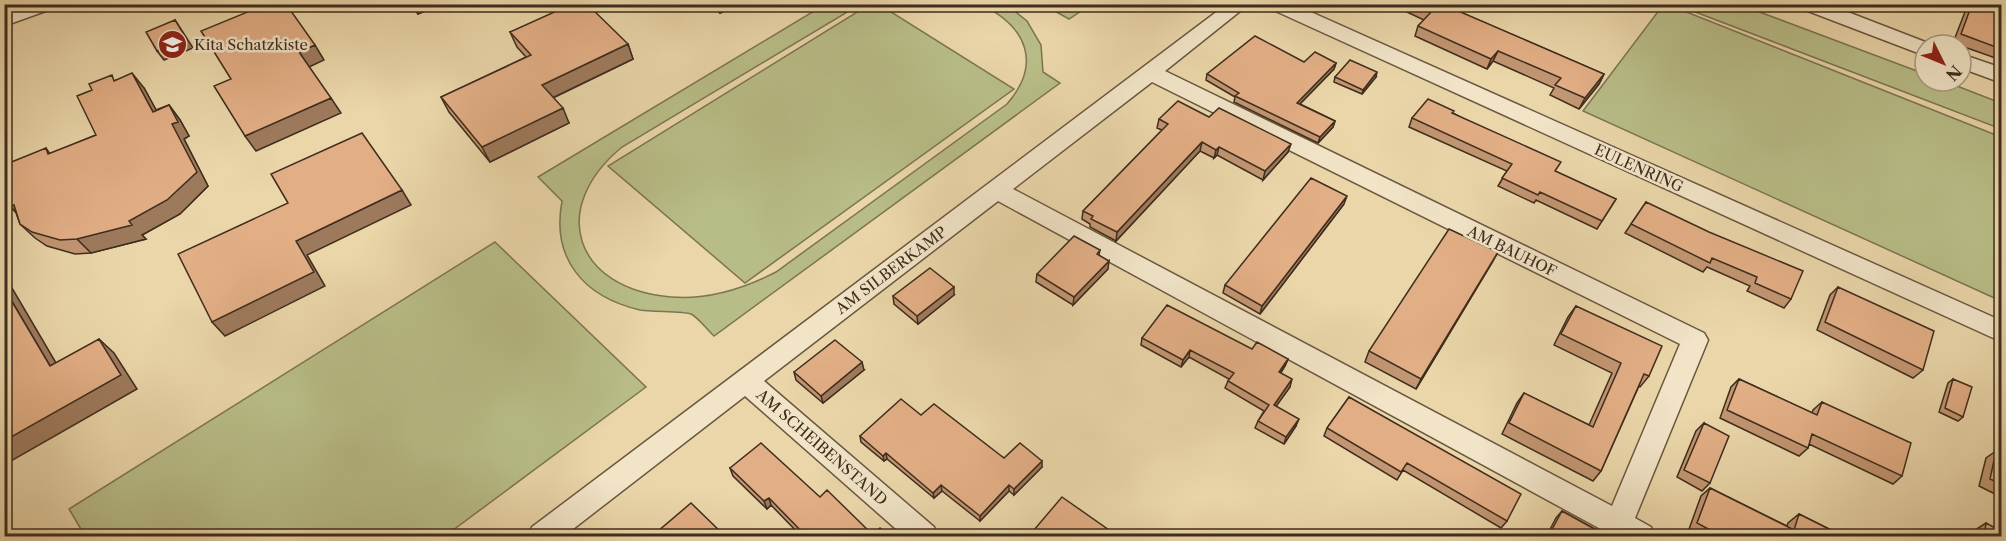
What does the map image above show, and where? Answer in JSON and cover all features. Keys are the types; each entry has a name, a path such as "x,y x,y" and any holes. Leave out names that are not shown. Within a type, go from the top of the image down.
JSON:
{"street":[{"path":"4,20 47,4"},
{"name":"AM SILBERKAMP","path":"542,537 1240,4"},
{"name":"EULENRING","path":"1276,4 2001,332"},
{"path":"1807,4 1913,44"},
{"path":"1973,66 2001,76"},
{"name":"AM BAUHOF","path":"1151,73 1695,340 1618,524"},
{"path":"996,190 1641,537"},
{"name":"AM SCHEIBENSTAND","path":"746,381 924,537"}],"green space":[{"path":"870,4 880,5 1014,89 745,283 608,166"},
{"path":"824,5 859,5 622,147 599,171 585,195 579,220 582,242 594,262 612,279 638,291 671,297 698,297 725,292 764,278 776,272 1007,104 1018,89 1024,75 1025,48 1019,35 1010,24 982,5 1007,5 1027,21 1041,45 1043,72 1060,83 714,336 691,314 640,310 603,296 588,285 567,258 560,222 562,201 538,177"},
{"path":"1044,5 1090,5 1069,19"},
{"path":"1663,5 1669,5 2001,137 2001,301 1583,111"},
{"path":"1677,5 1741,5 1913,70 1913,93 1973,92 2001,103 2001,129"},
{"path":"495,242 646,387 445,536 85,536 69,509"}],"building":[{"path":"267,4 286,4 315,45 299,52 331,98 245,136 214,86 231,79 201,31"},
{"path":"572,4 587,4 628,44 542,85 563,108 482,147 441,97 531,55 510,32"},
{"path":"1416,4 1442,4 1604,74 1585,98 1555,85 1561,78 1498,51 1491,59 1418,26 1432,11"},
{"path":"1972,4 2001,4 2001,49 1973,38 1973,33 1961,33"},
{"path":"175,20 187,39 157,51 146,32"},
{"path":"1255,36 1304,62 1315,52 1336,63 1297,103 1335,121 1320,137 1235,96 1239,93 1207,74"},
{"path":"1350,60 1377,72 1363,90 1335,77"},
{"path":"132,73 153,112 169,105 178,122 172,124 197,172 167,200 129,221 132,225 77,239 60,240 32,232 20,224 14,205 10,206 4,192 4,172 11,170 9,163 46,148 48,154 96,135 77,96 92,90 89,84 112,75 114,81"},
{"path":"1428,99 1454,111 1452,113 1561,162 1555,171 1616,199 1602,221 1540,192 1538,195 1502,178 1512,164 1412,118"},
{"path":"1178,101 1209,117 1219,108 1291,144 1265,171 1219,147 1216,150 1202,142 1117,232 1091,219 1093,216 1083,211 1168,124 1159,119"},
{"path":"362,133 402,190 296,241 314,272 212,322 178,254 288,203 271,174"},
{"path":"1311,178 1347,196 1262,306 1225,285"},
{"path":"1646,202 1709,232 1803,271 1791,299 1755,283 1757,277 1712,258 1710,263 1631,224"},
{"path":"1449,229 1498,252 1421,379 1369,351"},
{"path":"1074,236 1100,250 1097,254 1109,261 1074,297 1037,274"},
{"path":"930,268 954,287 917,316 893,296"},
{"path":"1838,287 1934,331 1923,370 1825,322"},
{"path":"4,288 50,366 99,339 121,375 4,441"},
{"path":"1167,305 1252,349 1257,342 1288,359 1279,372 1292,379 1274,405 1299,419 1286,437 1258,421 1269,405 1228,381 1234,373 1190,350 1183,360 1142,338"},
{"path":"1576,306 1662,346 1649,376 1644,374 1601,471 1509,423 1524,393 1593,427 1621,363 1561,334"},
{"path":"835,340 862,362 821,396 794,372"},
{"path":"1739,379 1817,415 1822,402 1911,443 1902,476 1812,434 1808,448 1727,410"},
{"path":"1953,379 1972,387 1963,417 1945,408"},
{"path":"1349,397 1521,494 1507,521 1407,463 1401,472 1327,428"},
{"path":"901,399 921,415 934,404 1004,458 1020,443 1042,461 1014,489 1009,485 980,516 941,485 933,493 886,453 883,456 860,436"},
{"path":"1704,423 1729,436 1710,483 1684,470"},
{"path":"761,443 820,497 827,490 873,535 880,528 889,537 807,537 769,498 764,501 730,468"},
{"path":"1996,451 2001,453 2001,484 1990,479"},
{"path":"1710,488 1794,530 1799,514 1845,537 1723,537 1697,523"},
{"path":"1062,497 1119,537 1028,537"},
{"path":"691,503 726,537 651,537"},
{"path":"1562,511 1609,537 1551,537 1549,535"},
{"path":"1986,523 2001,531 2001,537 1984,537"}],"place":[{"name":"Kita Schatzkiste","path":"173,44"}]}
